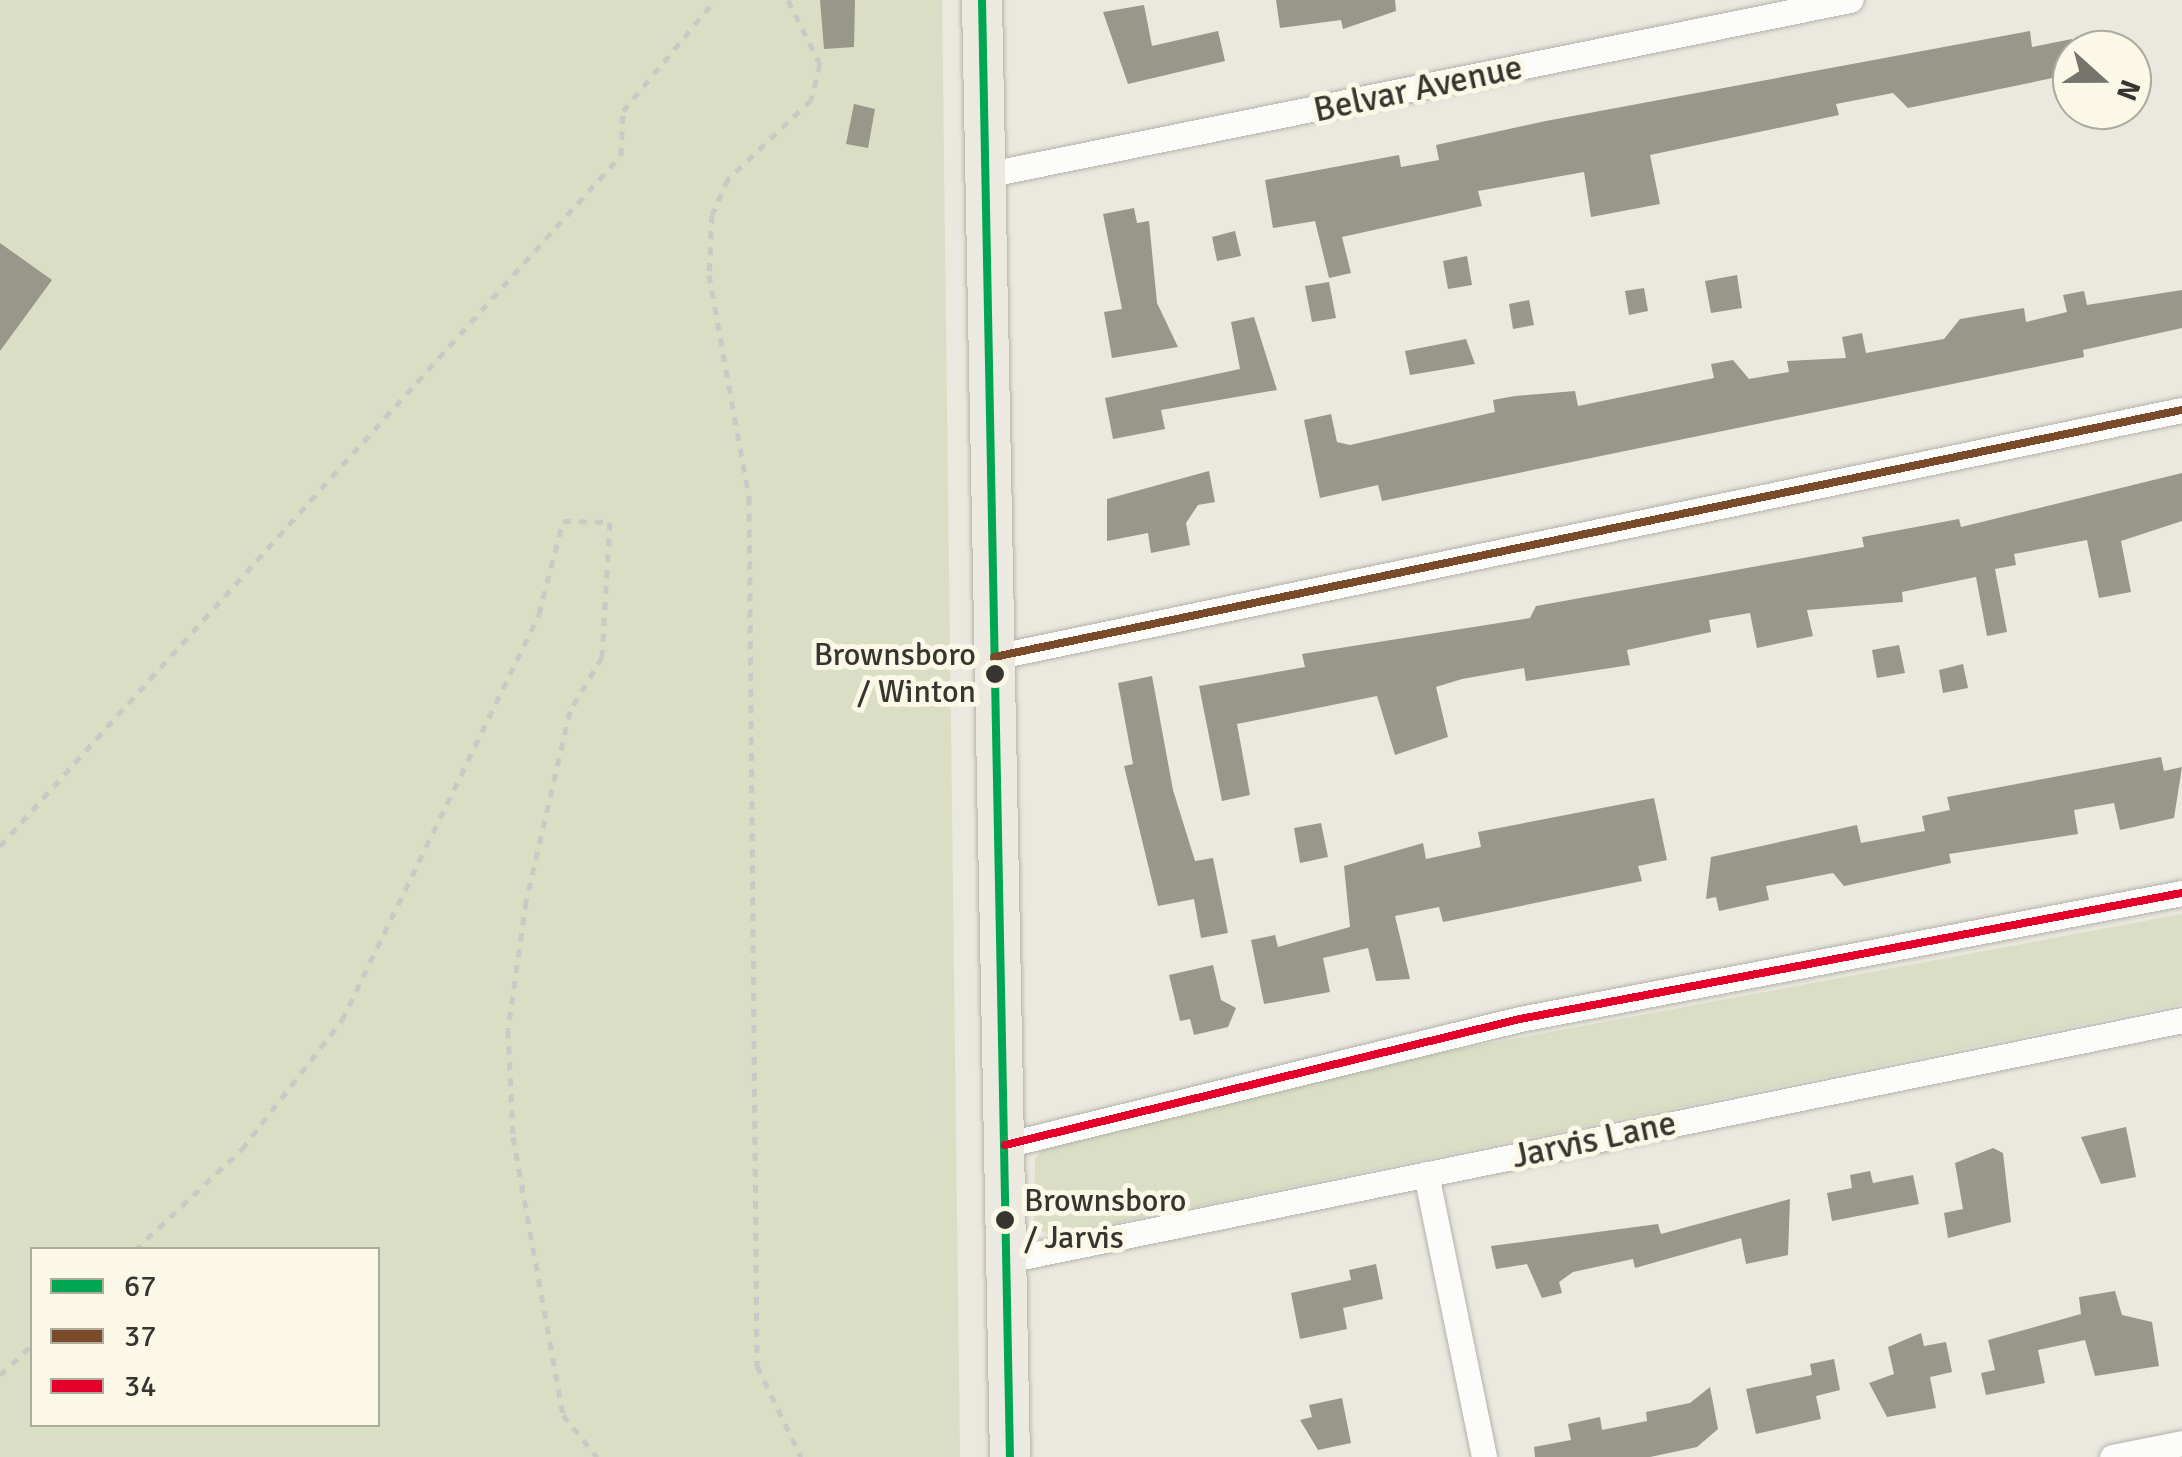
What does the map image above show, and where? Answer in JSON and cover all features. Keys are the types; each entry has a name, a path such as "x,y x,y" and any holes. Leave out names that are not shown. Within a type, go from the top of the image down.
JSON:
{"main road":[{"path":"982,0 1010,1457"}],"street":[{"name":"Belvar Avenue","path":"985,175 1850,0"},
{"path":"994,657 2182,410"},
{"path":"1005,1145 1481,1027 2182,893"},
{"name":"Jarvis Lane","path":"1006,1260 2182,1020"},
{"path":"1426,1174 1484,1457"},
{"path":"2112,1457 2182,1443"}],"path":[{"path":"0,846 622,155 623,111 716,0"},
{"path":"788,0 820,64 810,100 728,179 712,215 709,275 749,497 757,1366 800,1457"},
{"path":"138,1247 242,1150 342,1020 538,614 564,521 610,522 602,657 570,711 526,901 508,1030 513,1137 563,1415 597,1457"},
{"path":"0,1375 30,1347"}],"green space":[{"path":"0,0 942,0 960,1457 0,1457"},
{"path":"2182,914 2182,1004 1051,1236 1034,1227 1035,1159 1047,1143 1374,1065"}],"building":[{"path":"820,0 855,0 854,47 824,49"},
{"path":"1276,0 1395,0 1396,11 1343,29 1341,20 1280,28"},
{"path":"1144,5 1152,46 1218,31 1225,61 1128,84 1103,12"},
{"path":"2030,31 2032,47 2052,43 2052,78 1908,108 1893,93 1836,104 1839,115 1650,155 1660,204 1591,217 1584,172 1478,191 1482,206 1342,237 1351,273 1329,278 1315,221 1273,228 1265,180 1399,155 1401,167 1439,160 1436,145"},
{"path":"854,104 875,109 868,148 846,144"},
{"path":"1134,208 1137,223 1149,221 1157,303 1178,347 1112,358 1104,312 1122,309 1103,214"},
{"path":"1235,231 1241,256 1217,261 1212,237"},
{"path":"0,243 52,280 0,351"},
{"path":"1467,256 1472,285 1448,289 1443,261"},
{"path":"1737,275 1742,308 1711,313 1705,281"},
{"path":"1329,282 1336,318 1312,322 1305,286"},
{"path":"1644,288 1648,311 1629,315 1625,291"},
{"path":"2182,290 2182,328 2083,350 2084,357 1382,501 1378,485 1320,498 1304,420 1331,414 1337,442 1350,445 1495,412 1493,400 1575,391 1578,406 1714,378 1711,364 1733,360 1749,379 1789,372 1787,361 1846,358 1842,337 1862,333 1866,353 1944,339 1960,319 2024,308 2026,322 2067,312 2063,295 2084,291 2087,305"},
{"path":"1529,300 1534,325 1513,329 1509,304"},
{"path":"1254,317 1277,390 1161,410 1165,429 1113,439 1105,398 1240,369 1231,322"},
{"path":"1466,339 1475,364 1410,375 1405,351"},
{"path":"1209,471 1215,502 1198,505 1186,523 1190,545 1151,553 1148,533 1107,541 1107,499"},
{"path":"2182,473 2182,521 2121,541 2131,592 2099,598 2087,540 2014,554 2016,565 1995,569 2007,632 1987,636 1976,577 1902,592 1903,602 1807,610 1813,636 1757,648 1750,613 1709,620 1711,632 1627,650 1630,665 1526,681 1524,668 1462,679 1436,687 1448,737 1395,755 1377,696 1237,724 1250,795 1222,801 1199,686 1305,667 1302,654 1530,618 1536,606 1864,547 1862,537 1959,519 1961,527"},
{"path":"1899,645 1905,673 1877,678 1872,650"},
{"path":"1963,664 1968,688 1943,693 1939,670"},
{"path":"1152,676 1173,790 1195,861 1213,858 1228,933 1201,938 1194,899 1158,906 1124,766 1133,764 1118,683"},
{"path":"2161,757 2164,771 2182,767 2174,818 2120,830 2114,803 2074,810 2078,834 1949,854 1951,863 1844,886 1833,873 1766,886 1769,900 1719,911 1716,897 1706,899 1711,857 1857,825 1861,843 1925,831 1922,816 1950,810 1947,797"},
{"path":"1654,798 1667,860 1638,866 1642,881 1443,922 1439,907 1395,916 1410,979 1376,981 1368,948 1323,958 1330,992 1264,1004 1251,940 1275,935 1278,947 1350,927 1344,866 1423,843 1426,859 1481,847 1478,832"},
{"path":"1321,823 1328,857 1300,863 1294,828"},
{"path":"1213,965 1221,1000 1236,1008 1228,1027 1194,1035 1190,1019 1180,1021 1169,975"},
{"path":"2126,1127 2136,1177 2101,1184 2081,1137"},
{"path":"1993,1148 2003,1153 2011,1222 1948,1238 1944,1213 1963,1209 1955,1163"},
{"path":"1870,1171 1873,1183 1913,1175 1919,1204 1832,1221 1827,1193 1852,1188 1850,1175"},
{"path":"1790,1199 1788,1255 1746,1264 1741,1238 1635,1268 1633,1259 1573,1272 1559,1282 1562,1293 1542,1298 1527,1264 1496,1269 1491,1246 1658,1224 1661,1234"},
{"path":"1376,1264 1383,1299 1343,1308 1347,1329 1300,1339 1291,1293 1351,1280 1349,1270"},
{"path":"2115,1291 2122,1315 2152,1322 2159,1366 2095,1376 2085,1340 2038,1350 2045,1383 1986,1395 1981,1373 1995,1370 1988,1340 2081,1314 2079,1297"},
{"path":"1921,1333 1924,1346 1946,1342 1952,1372 1930,1377 1936,1408 1887,1417 1869,1383 1894,1374 1888,1347"},
{"path":"1834,1359 1840,1390 1816,1396 1821,1419 1756,1434 1746,1389 1812,1375 1810,1364"},
{"path":"1710,1387 1718,1429 1697,1447 1650,1457 1535,1457 1534,1447 1571,1440 1568,1424 1600,1417 1602,1430 1647,1421 1646,1412 1690,1403"},
{"path":"1342,1398 1351,1443 1318,1450 1300,1420 1312,1417 1309,1405"}],"transit line":[{"name":"67","path":"982,0 1010,1457"},
{"name":"37","path":"994,657 2182,410"},
{"name":"34","path":"1005,1145 1520,1019 2182,893"}],"place":[{"name":"Brownsboro / Winton","path":"995,674"},
{"name":"Brownsboro / Jarvis","path":"1005,1220"}]}
